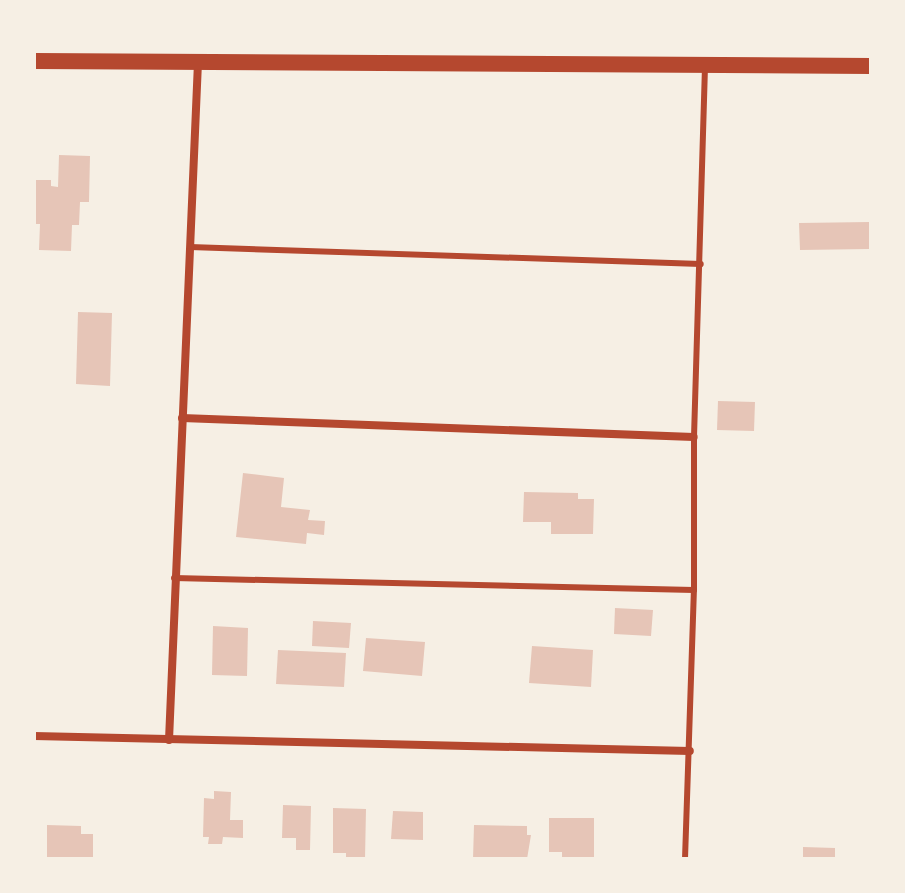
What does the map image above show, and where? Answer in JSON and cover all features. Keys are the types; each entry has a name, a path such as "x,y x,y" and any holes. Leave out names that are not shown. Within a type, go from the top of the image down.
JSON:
{"main road":[{"path":"34,61 871,66"}],"street":[{"path":"169,740 198,61"},
{"path":"182,418 694,437"},
{"path":"34,736 690,751"}],"lane":[{"path":"685,859 705,64"},
{"path":"190,247 701,264"},
{"path":"174,578 694,590"}],"building":[{"path":"59,155 90,156 89,202 80,202 79,225 72,225 71,251 39,250 40,224 34,224 34,180 51,180 51,186 58,187"},
{"path":"869,222 869,249 800,250 799,223"},
{"path":"78,312 112,313 110,386 76,384"},
{"path":"718,401 755,402 754,431 717,430"},
{"path":"243,473 284,478 281,507 310,510 308,520 325,521 324,535 307,533 306,544 236,537"},
{"path":"524,492 578,493 578,499 594,499 593,534 551,534 551,522 523,522"},
{"path":"615,608 653,610 651,636 614,634"},
{"path":"313,621 351,623 349,648 312,646"},
{"path":"213,626 248,628 247,676 212,675"},
{"path":"366,638 425,642 422,676 363,671"},
{"path":"532,646 593,650 591,687 529,683"},
{"path":"278,650 346,653 344,687 276,684"},
{"path":"214,791 231,792 230,820 243,820 243,838 223,837 222,844 208,844 209,837 203,837 204,798 214,799"},
{"path":"283,805 311,806 310,850 296,850 296,838 282,838"},
{"path":"333,808 366,809 365,859 346,859 346,853 333,853"},
{"path":"393,811 423,812 423,840 391,839"},
{"path":"549,818 594,818 594,859 562,859 562,852 549,852"},
{"path":"47,825 81,826 81,834 93,834 93,858 47,857"},
{"path":"474,825 527,826 527,835 531,835 527,859 473,859"},
{"path":"803,847 835,848 835,859 803,859"}]}
